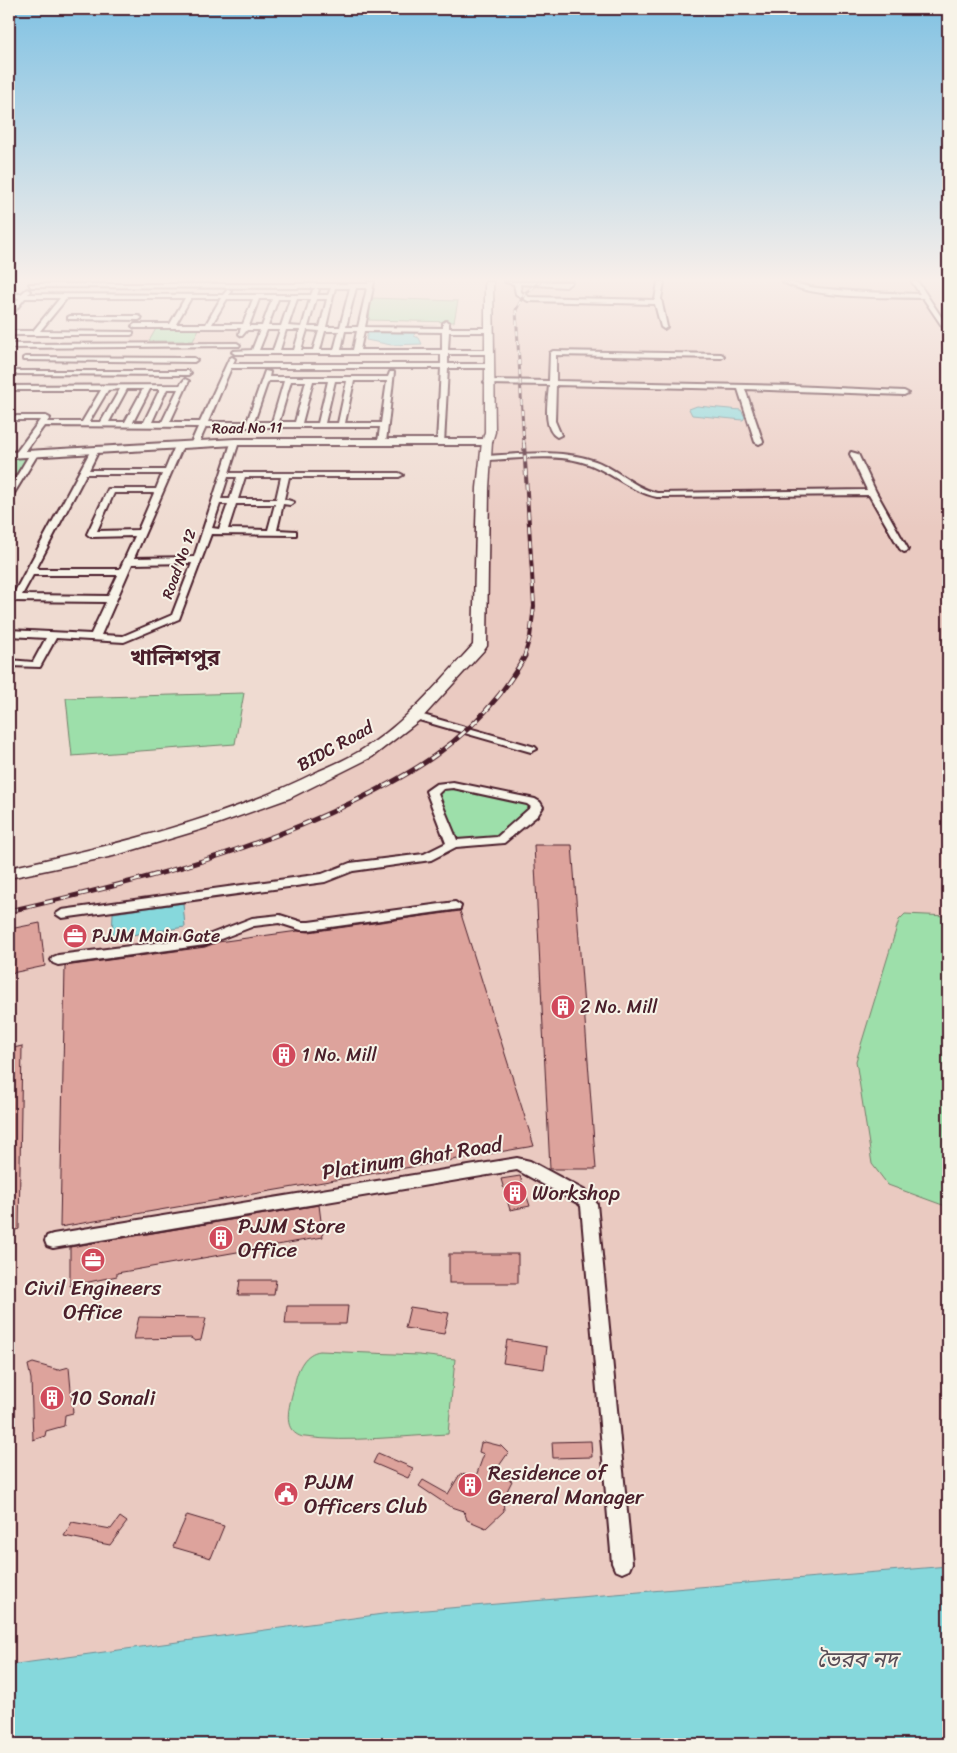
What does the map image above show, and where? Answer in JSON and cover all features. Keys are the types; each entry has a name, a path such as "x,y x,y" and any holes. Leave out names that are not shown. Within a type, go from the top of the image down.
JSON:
{"main road":[{"name":"BIDC Road","path":"486,366 490,432 487,442"},
{"name":"BIDC Road","path":"9,873 107,852 200,824 284,795 366,754 416,716 480,646 483,488 487,458 487,442 484,432 486,366"}],"street":[{"path":"22,364 9,388 182,387"},
{"path":"165,424 192,364"},
{"path":"553,364 550,421 557,435"},
{"path":"194,445 229,366 486,366"},
{"path":"382,442 393,366"},
{"path":"441,442 444,366"},
{"path":"250,424 269,367"},
{"path":"17,373 188,372"},
{"path":"265,379 391,379"},
{"path":"275,424 288,379"},
{"path":"298,424 310,379"},
{"path":"321,424 332,379"},
{"path":"341,424 351,379"},
{"path":"488,382 553,382 904,393"},
{"path":"84,424 106,387"},
{"path":"104,424 125,387"},
{"path":"128,424 148,387"},
{"path":"148,424 165,387"},
{"path":"741,387 759,442"},
{"path":"9,418 46,418 19,454"},
{"path":"40,424 384,425"},
{"name":"Road No 11","path":"9,455 235,442 487,442"},
{"name":"Road No 12","path":"9,633 124,639 176,617 208,531 235,442"},
{"path":"96,638 179,446"},
{"path":"12,598 30,572 95,450"},
{"path":"9,496 34,454"},
{"path":"854,454 872,492 904,549"},
{"path":"487,458 572,458 593,463 644,494 658,496 872,492"},
{"path":"83,472 167,472"},
{"path":"272,533 285,502 286,474"},
{"path":"225,475 398,475"},
{"path":"223,531 242,475"},
{"path":"141,533 91,534 111,491 159,491"},
{"path":"217,501 285,502"},
{"path":"208,531 293,533"},
{"path":"129,560 198,560"},
{"path":"30,572 124,572"},
{"path":"12,598 112,599"},
{"path":"9,670 36,665 54,635"},
{"path":"9,663 36,665"},
{"path":"416,716 531,748"},
{"path":"62,914 325,878 350,867 427,857 453,844 500,840 536,810 536,804 531,801 453,785 436,787 432,794 453,844"},
{"path":"58,960 205,941 252,922 280,918 301,926 308,926 455,906"},
{"name":"Platinum Ghat Road","path":"53,1240 517,1164 524,1165 585,1199 589,1204 622,1563"}],"shaded area":[{"path":"489,364 948,364 948,1568 9,1678 9,869 204,827 294,796 377,754 421,716 484,645 488,623"}],"green space":[{"path":"30,454 9,483 9,455"},
{"path":"244,693 235,744 72,756 66,698"},
{"path":"443,785 536,804 504,838 453,844 433,789"},
{"path":"905,914 948,916 948,1207 888,1185 872,1164 856,1061 899,920"},
{"path":"320,1351 419,1355 455,1359 448,1434 340,1439 299,1436 292,1430 288,1420 289,1406 296,1377 306,1358"}],"water":[{"path":"697,406 741,410 745,417 743,420 692,415 689,409"},
{"path":"183,903 185,927 112,938 113,913"},
{"name":"ভৈরব নদ","path":"948,1566 948,1744 9,1744 9,1665 390,1613"}],"building":[{"name":"2 No. Mill","path":"534,845 572,845 596,1169 550,1169"},
{"name":"1 No. Mill","path":"460,911 534,1146 60,1227 65,966 205,947 218,942 298,931 309,932"},
{"path":"40,923 45,966 12,973 11,957 14,956 10,929"},
{"path":"22,1046 19,1229 9,1232 9,1049"},
{"name":"Workshop","path":"520,1176 530,1206 510,1210 501,1179"},
{"name":"PJJM Store Office","path":"319,1205 323,1237 117,1273 117,1276 70,1286 70,1247"},
{"path":"449,1254 518,1254 518,1283 449,1283"},
{"path":"240,1280 276,1280 274,1295 238,1295"},
{"path":"287,1306 348,1306 346,1324 285,1324"},
{"path":"410,1307 449,1313 444,1334 405,1328"},
{"path":"139,1317 206,1318 201,1340 195,1341 191,1338 134,1339"},
{"path":"507,1340 547,1347 544,1369 503,1363"},
{"name":"10 Sonali","path":"33,1363 58,1370 69,1367 73,1413 65,1415 64,1426 46,1431 45,1436 33,1440 31,1379 28,1365"},
{"path":"591,1441 592,1457 553,1458 552,1442"},
{"name":"Residence of General Manager","path":"485,1442 501,1446 508,1453 494,1473 512,1481 503,1499 504,1511 486,1528 467,1520 464,1511 449,1506 419,1486 423,1480 448,1494 460,1474 476,1476 484,1454 479,1452 481,1443"},
{"path":"378,1453 413,1468 408,1478 373,1463"},
{"path":"187,1515 224,1526 211,1558 173,1547"},
{"path":"120,1517 127,1522 110,1545 64,1536 72,1522 111,1529"}],"railway":[{"path":"519,364 524,445"},
{"path":"524,444 534,606 530,637 524,657"},
{"path":"9,911 142,879 185,866 271,837 355,801 396,780 452,743 485,712 500,694 525,656"}],"place":[{"name":"PJJM Main Gate","path":"75,936"},
{"name":"2 No. Mill","path":"563,1007"},
{"name":"1 No. Mill","path":"284,1055"},
{"name":"Workshop","path":"515,1193"},
{"name":"PJJM Store Office","path":"221,1238"},
{"name":"Civil Engineers Office","path":"93,1260"},
{"name":"10 Sonali","path":"52,1398"},
{"name":"Residence of General Manager","path":"470,1485"},
{"name":"PJJM Officers Club","path":"286,1494"}],"district":[{"name":"খালিশপুর","path":"175,657"}]}
